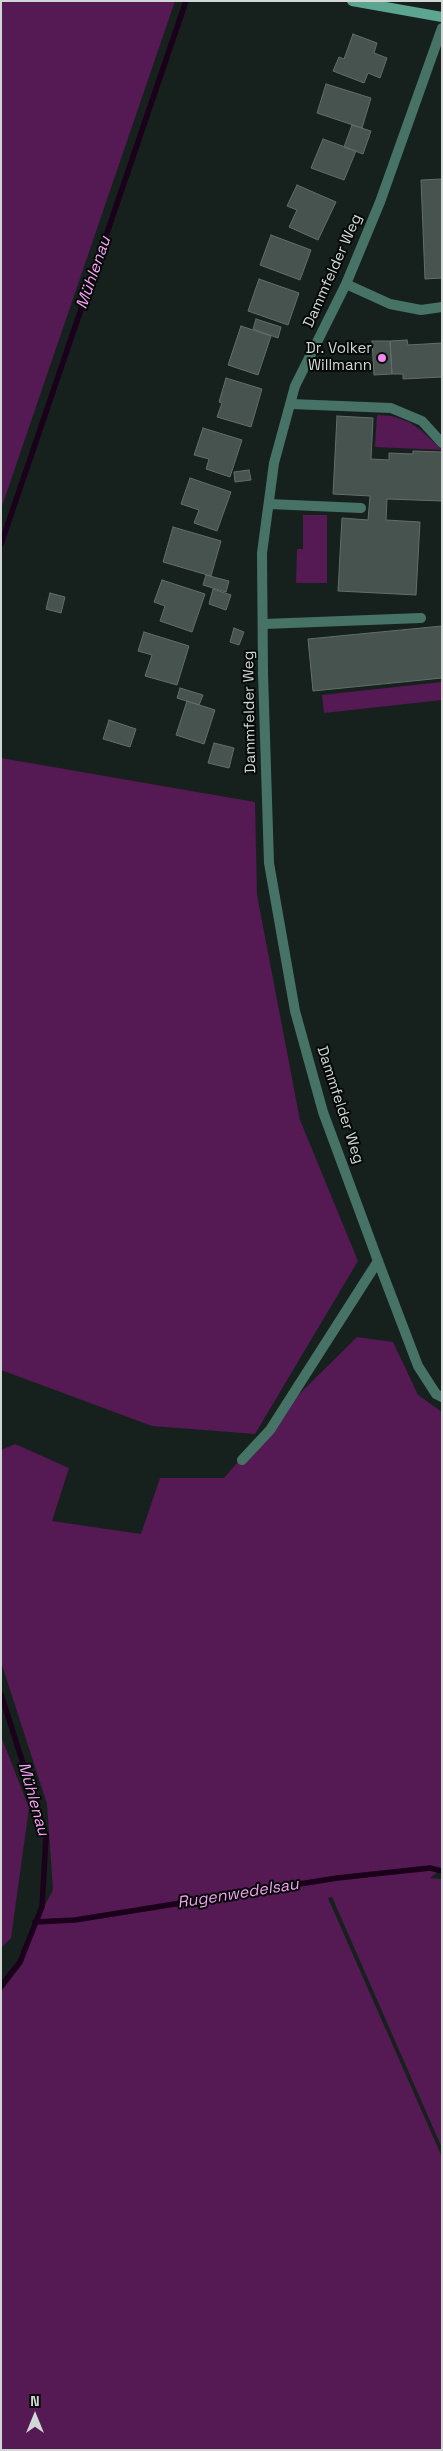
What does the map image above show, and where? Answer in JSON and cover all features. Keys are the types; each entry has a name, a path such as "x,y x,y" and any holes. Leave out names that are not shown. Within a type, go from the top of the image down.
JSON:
{"main road":[{"path":"352,1 442,17"}],"street":[{"name":"Dammfelder Weg","path":"442,28 380,202 346,284 295,386 274,463 262,553 263,674 269,863 295,1011 323,1112 378,1261 418,1366 436,1394 442,1397"},
{"path":"346,284 390,304 422,310 442,307"},
{"path":"291,404 391,408 422,420 442,443"},
{"path":"269,504 360,508"},
{"path":"264,624 421,618"},
{"path":"242,1460 270,1430 378,1261"}],"shaded area":[{"path":"1,1 175,1 1,509"},
{"path":"377,415 392,416 409,422 422,431 442,450 375,447"},
{"path":"303,515 327,515 327,583 296,583 297,549 303,549"},
{"path":"442,682 442,700 324,713 322,695"},
{"path":"1,758 255,802 257,895 300,1120 358,1261 255,1434 152,1426 1,1370"},
{"path":"357,1337 393,1342 418,1395 442,1412 442,1869 430,1878 442,1879 442,2148 332,1897 328,1898 442,2157 442,2450 1,2450 1,1992 23,1963 32,1929 53,1890 47,1804 1,1662 1,1450 15,1444 69,1468 52,1521 141,1534 160,1478 224,1478 283,1410"},
{"path":"1,1736 29,1808 11,1938 1,1948"}],"building":[{"path":"353,34 377,43 374,53 387,58 380,78 368,73 364,83 333,71 339,57 344,59"},
{"path":"326,84 371,98 362,128 317,113"},
{"path":"352,125 371,131 363,154 344,147"},
{"path":"323,139 356,151 344,180 311,168"},
{"path":"442,179 442,278 425,279 421,180"},
{"path":"297,185 336,202 318,240 289,227 297,210 287,206"},
{"path":"271,235 311,250 300,280 260,265"},
{"path":"259,279 299,293 288,325 248,311"},
{"path":"256,319 281,327 278,338 253,329"},
{"path":"241,326 271,336 258,375 228,365"},
{"path":"407,340 408,345 442,343 442,377 403,379 403,374 392,374 390,341"},
{"name":"Dr. Volker Willmann","path":"372,341 390,341 392,374 374,375"},
{"path":"226,378 262,389 251,427 217,417 222,403 219,402"},
{"path":"337,416 373,418 371,459 389,460 389,453 413,454 413,451 442,452 442,501 387,499 386,520 420,522 416,595 338,591 342,518 368,520 370,496 333,494"},
{"path":"203,428 242,440 230,477 206,469 209,459 194,455"},
{"path":"249,470 251,480 235,482 234,472"},
{"path":"190,478 231,492 217,531 194,523 199,510 181,504"},
{"path":"173,527 221,541 211,576 163,562"},
{"path":"206,575 229,581 226,592 203,585"},
{"path":"162,580 205,594 192,632 160,621 165,606 154,602"},
{"path":"213,589 231,595 226,610 209,604"},
{"path":"50,593 65,597 61,613 46,609"},
{"path":"442,626 442,678 313,691 308,639"},
{"path":"234,628 244,632 239,645 230,642"},
{"path":"144,632 189,646 177,685 145,676 152,655 138,651"},
{"path":"180,688 203,695 199,705 177,698"},
{"path":"187,701 215,710 204,744 176,735"},
{"path":"109,720 136,729 130,747 103,739"},
{"path":"214,743 234,748 229,768 208,763"}],"waterway":[{"name":"Mühlenau","path":"1,544 186,1"},
{"name":"Mühlenau","path":"1,1694 46,1836 42,1907 20,1962 1,1986"},
{"name":"Rugenwedelsau","path":"35,1922 75,1920 337,1878 430,1868 442,1871"}],"place":[{"name":"Dr. Volker Willmann","path":"382,358"}]}
